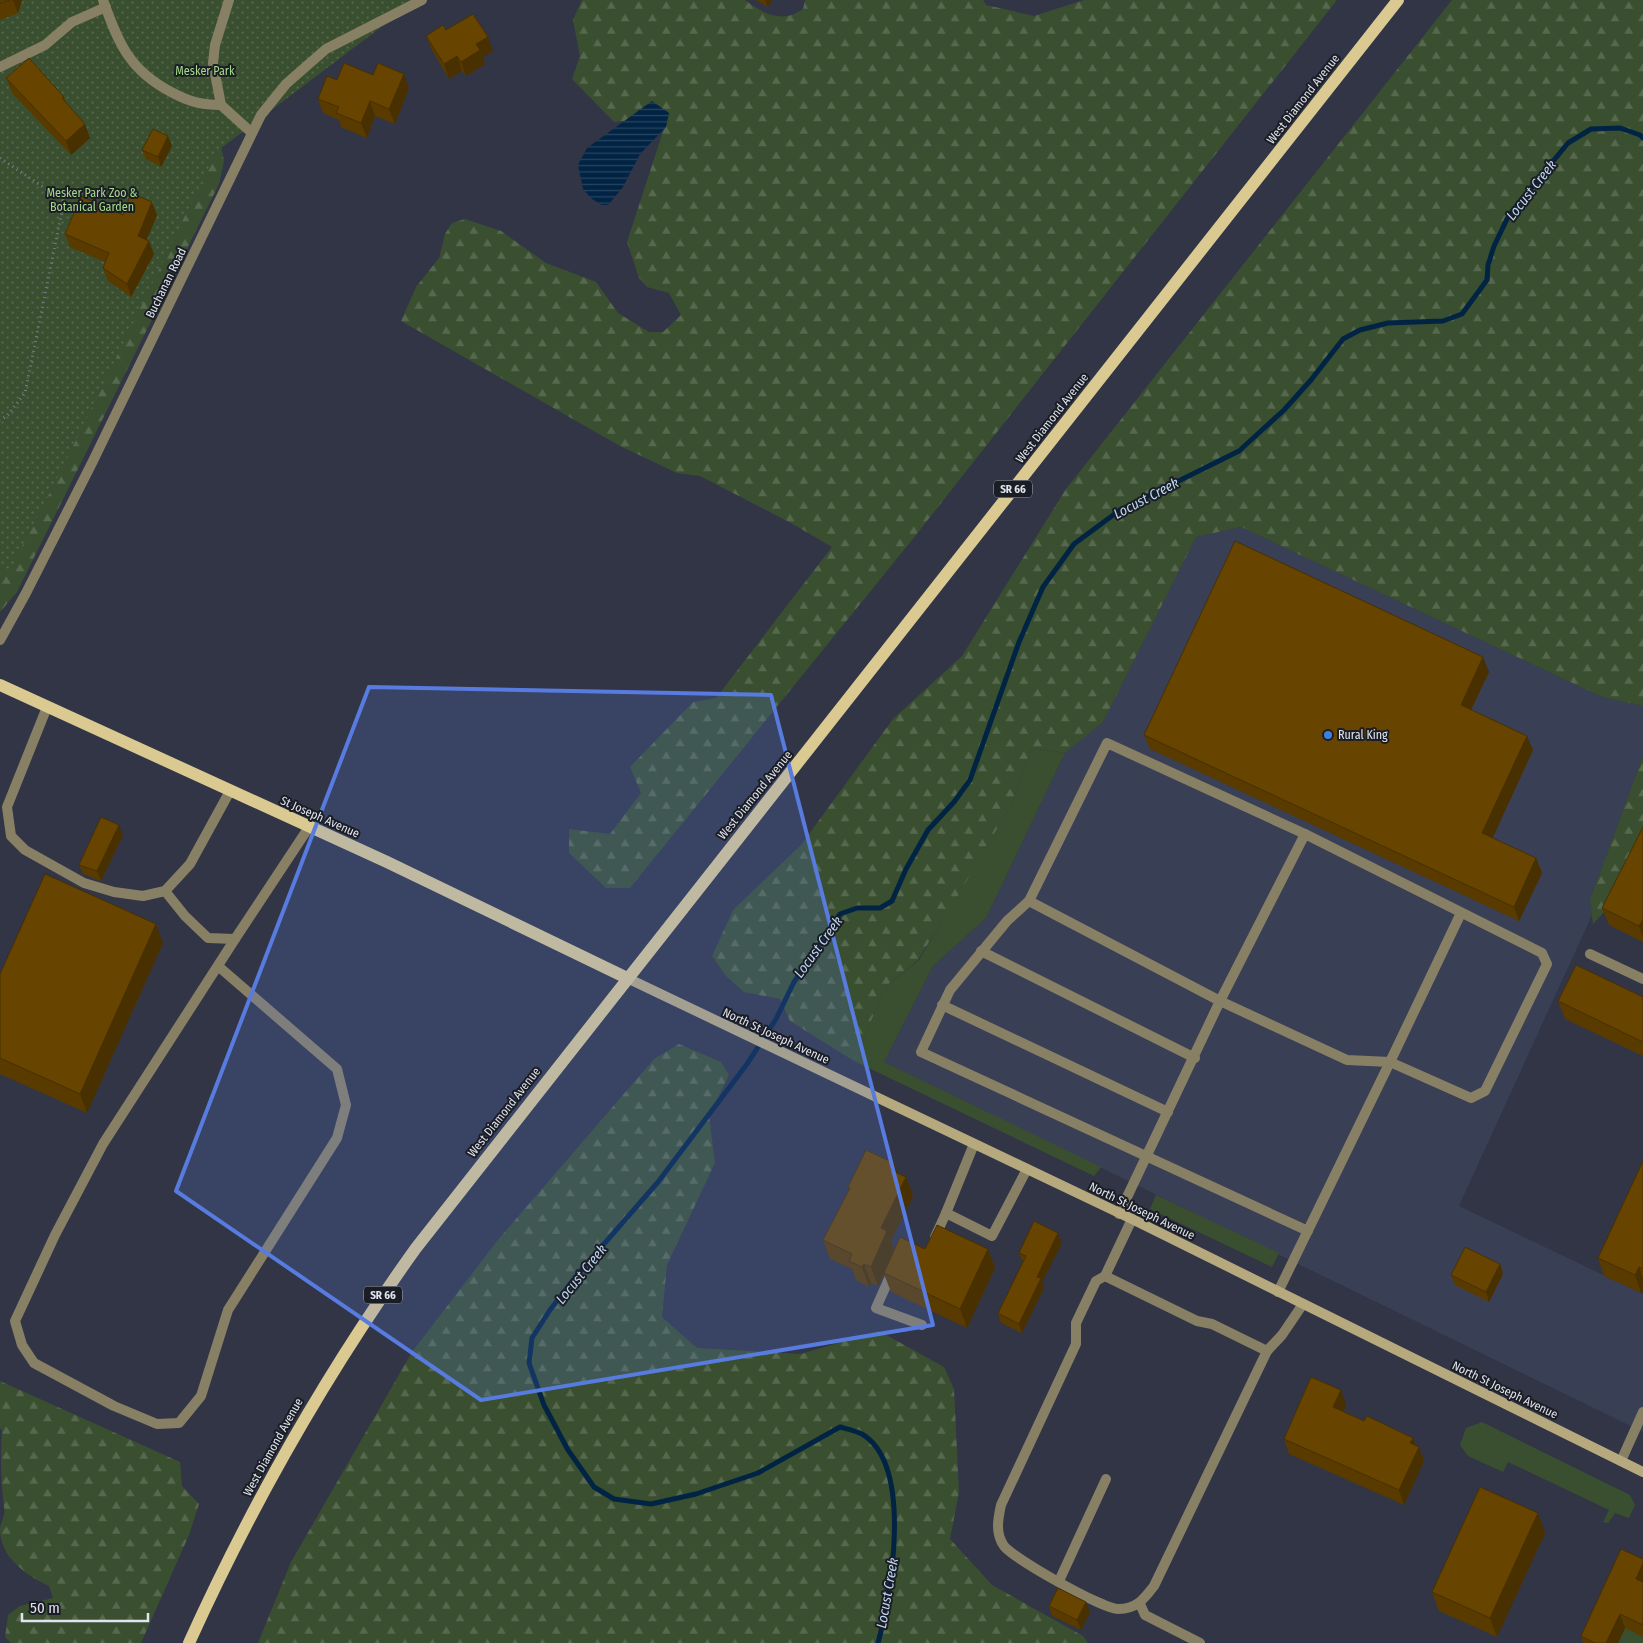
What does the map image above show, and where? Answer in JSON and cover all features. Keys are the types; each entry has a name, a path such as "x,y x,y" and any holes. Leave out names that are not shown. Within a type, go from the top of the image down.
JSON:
{"main road":[{"name":"West Diamond Avenue","path":"189,1643 271,1477 361,1328 446,1209 1398,0"},
{"name":"St Joseph Avenue","path":"0,685 309,827 627,978"},
{"name":"North St Joseph Avenue","path":"627,978 1132,1220 1643,1472"}],"street":[{"path":"229,0 215,45 213,63 221,105 252,133"},
{"name":"Buchanan Road","path":"0,640 92,463 261,115 286,84 326,49 422,0"},
{"path":"0,67 45,46 72,22 104,4 131,61 150,81 200,105 221,105"},
{"path":"47,707 8,807 11,836 25,850 84,883 114,892 143,896 165,891 190,864 230,791"},
{"path":"1029,901 1220,1001 1347,1060 1390,1062 1471,1098 1485,1091 1547,964 1542,953 1305,834 1107,743 1029,901 981,951 950,990 921,1052 1308,1232"},
{"path":"218,966 337,1069 346,1105 337,1138 228,1310 201,1396 179,1423 157,1424 114,1406 34,1363 22,1345 15,1321 55,1235 103,1144 235,939 309,827"},
{"path":"1119,1214 1195,1058 1220,1001 1305,834"},
{"path":"165,891 185,916 208,938 235,939"},
{"path":"1278,1292 1461,913"},
{"path":"981,951 1195,1058"},
{"path":"1590,954 1643,979"},
{"path":"942,1005 1168,1112"},
{"path":"932,1244 974,1144"},
{"path":"946,1213 992,1236 1027,1169"},
{"path":"1132,1220 1105,1276 1096,1281 1076,1323 1076,1344 1001,1505 996,1525 1004,1546 1095,1603 1117,1609 1140,1604 1154,1586 1267,1351 1282,1335 1303,1304"},
{"path":"898,1260 876,1308 922,1325"},
{"path":"1105,1276 1197,1321 1212,1324 1267,1351"},
{"path":"1622,1462 1643,1412"},
{"path":"1059,1581 1106,1479"},
{"path":"1140,1604 1145,1615 1200,1643"}],"path":[{"path":"0,158 64,201 25,393 6,416 0,420"}],"highlighted area":[{"path":"369,687 771,695 933,1325 481,1400 176,1191"}],"shaded area":[{"path":"652,101 669,113 666,127 640,154 623,187 608,205 602,205 592,199 583,189 578,165 587,148"},
{"path":"1241,527 1602,697 1643,706 1643,756 1590,900 1592,915 1459,1206 1643,1294 1643,1432 884,1062 933,966 986,918 1065,753 1103,722 1196,537"}],"green space":[{"name":"Mesker Park Zoo & Botanical Garden","path":"0,0 417,0 216,152 64,465 11,568 0,570"},
{"path":"582,0 745,0 766,13 788,16 803,9 805,0 983,0 986,5 1034,16 1084,0 1337,0 912,540 630,888 606,888 569,853 569,829 610,834 641,793 630,767 693,702 716,698 832,547 791,523 700,476 677,473 620,446 401,321 416,287 439,258 445,234 452,223 465,219 501,231 546,263 596,282 618,313 649,332 663,332 681,315 669,293 647,287 639,278 627,242 669,113 640,109 626,121 614,122 572,79 580,56 573,20"},
{"path":"1452,0 1643,0 1643,706 1602,697 1241,527 1196,537 1103,722 1065,753 1032,748 1012,803 918,960 886,986 854,1061 790,1021 780,999 744,992 726,976 712,956 733,910 801,845 893,719 962,656 1066,489"},
{"name":"Mesker Park Zoo & Botanical Garden","path":"0,76 219,137 224,161 219,184 17,592 0,612"},
{"path":"1032,748 1065,753 986,918 933,966 884,1062 1101,1167 1094,1176 854,1061 886,986 919,960 1012,803"},
{"path":"1643,756 1643,844 1617,898 1593,924 1590,900"},
{"path":"679,1044 721,1062 729,1075 709,1116 715,1163 667,1265 662,1317 697,1348 801,1354 879,1331 944,1367 954,1389 959,1492 950,1539 992,1585 1083,1636 1088,1643 258,1643 291,1562 412,1352 497,1241 654,1059"},
{"path":"1156,1195 1279,1253 1272,1267 1150,1209"},
{"path":"0,1381 180,1462 182,1486 199,1504 189,1535 141,1643 11,1643 5,1637 8,1615 20,1606 53,1598 49,1586 32,1577 16,1564 10,1557 1,1539 0,1529 4,1510 1,1469"},
{"path":"1482,1422 1630,1495 1635,1505 1629,1518 1615,1513 1608,1523 1603,1522 1609,1510 1508,1462 1503,1472 1468,1456 1460,1445 1466,1428"},
{"path":"1643,1589 1643,1643 1618,1643"}],"building":[{"path":"473,14 488,37 476,44 480,50 461,62 457,56 444,64 426,36 443,25 446,30"},
{"path":"29,58 85,124 66,141 6,78"},
{"path":"344,63 373,75 378,63 404,74 389,109 370,101 361,123 336,113 339,107 318,99 327,76 337,80"},
{"path":"153,129 168,136 158,157 142,150"},
{"path":"131,193 152,202 138,236 149,241 127,284 103,268 109,253 65,234 81,196 123,215"},
{"name":"Rural King","path":"1235,541 1483,657 1461,705 1527,736 1482,833 1536,858 1514,907 1144,735"},
{"path":"101,817 119,825 97,871 79,865"},
{"path":"1643,827 1643,919 1639,926 1602,908"},
{"path":"45,874 156,924 80,1094 0,1058 0,974"},
{"path":"1576,965 1643,997 1643,1042 1558,1001"},
{"path":"866,1150 894,1163 891,1170 906,1177 881,1228 887,1231 871,1267 864,1264 862,1267 849,1261 852,1254 823,1240 850,1188 848,1187"},
{"path":"1643,1161 1643,1269 1639,1267 1635,1275 1598,1258"},
{"path":"1034,1221 1058,1233 1037,1277 1041,1278 1019,1324 998,1313 1026,1256 1019,1253"},
{"path":"937,1225 988,1249 960,1309 884,1273 900,1237 925,1249"},
{"path":"1465,1247 1500,1264 1486,1292 1451,1275"},
{"path":"1311,1377 1341,1390 1333,1407 1364,1421 1367,1416 1413,1438 1410,1443 1419,1447 1399,1490 1284,1439"},
{"path":"1480,1487 1538,1513 1490,1618 1432,1592"},
{"path":"1621,1549 1643,1559 1636,1579 1643,1582 1643,1625 1620,1614 1606,1643 1595,1643 1581,1636"},
{"path":"1058,1588 1086,1602 1077,1620 1049,1606"}],"waterway":[{"name":"Locust Creek","path":"878,1643 892,1564 893,1501 888,1473 878,1450 862,1434 840,1427 758,1473 696,1494 651,1504 614,1499 594,1487 568,1450 544,1405 529,1363 532,1338 550,1310 577,1275 658,1182 747,1064 776,1019 794,982 840,914 857,908 880,908 892,901 906,869 928,830 954,802 970,780 1019,642 1043,587 1074,544 1120,510 1239,451 1284,410 1311,380 1343,339 1360,330 1388,323 1443,321 1462,314 1487,280 1488,265 1494,246 1509,215 1568,143 1591,129 1620,128 1640,135 1643,138"}],"place":[{"name":"Rural King","path":"1328,735"}],"park label":[{"name":"Mesker Park","path":"205,71"}]}
